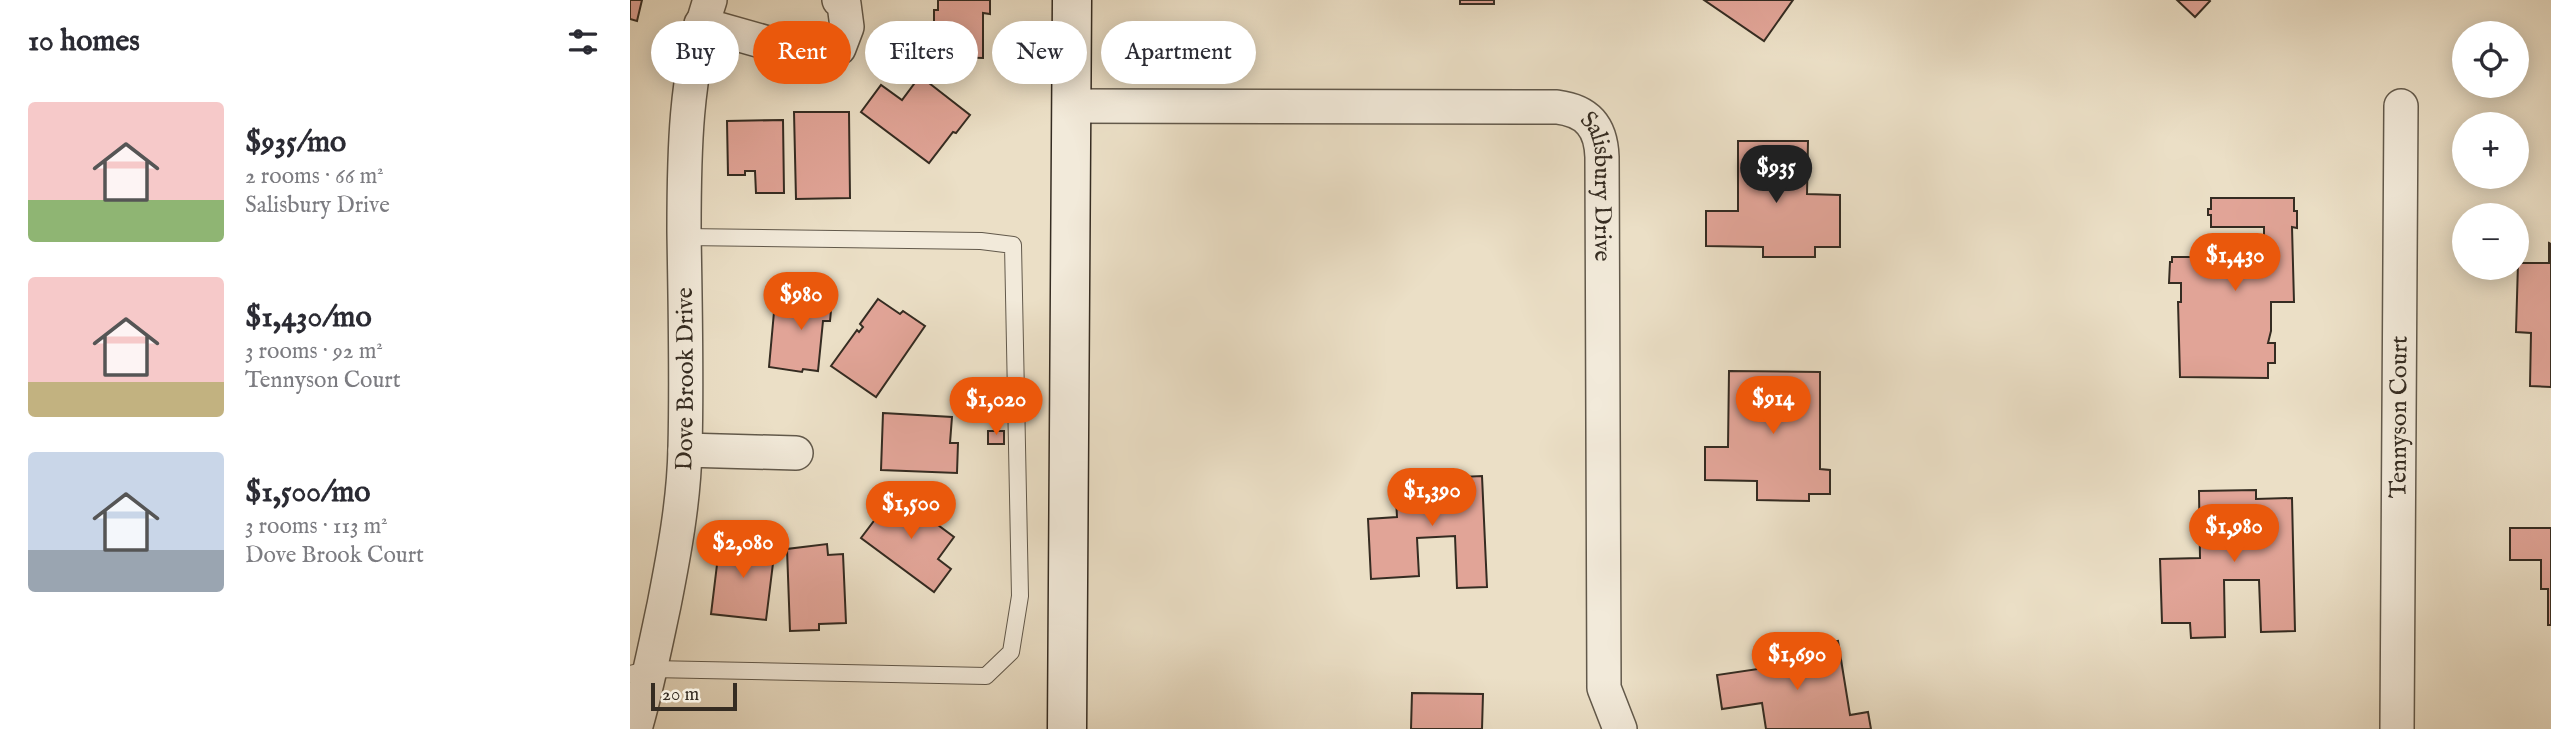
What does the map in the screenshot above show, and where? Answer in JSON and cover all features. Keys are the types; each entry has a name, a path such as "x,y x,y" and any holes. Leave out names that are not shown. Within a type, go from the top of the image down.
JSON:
{"main road":[{"path":"1068,729 1072,0"}],"street":[{"name":"Dove Brook Drive","path":"635,729 640,672 676,546 685,450 684,237 687,116 692,70 706,12 775,45 813,58 839,48 847,27 844,4 839,0"},
{"name":"Salisbury Drive","path":"1073,106 1557,107 1572,109 1592,124 1599,134 1602,157 1604,688 1620,729"},
{"name":"Tennyson Court","path":"2397,729 2401,106"},
{"path":"685,450 796,453"}],"lane":[{"path":"640,672 986,676 1012,652 1020,596 1013,245 981,241 684,237"}],"building":[{"path":"630,0 642,0 637,21 630,19"},
{"path":"938,0 990,0 990,14 983,13 983,58 978,58 978,21 934,21 934,10 938,10"},
{"path":"1460,0 1494,0 1494,4 1460,4"},
{"path":"1704,0 1793,0 1764,41"},
{"path":"2177,0 2209,0 2210,1 2195,17"},
{"path":"914,84 930,84 970,115 929,163 861,112 881,85 902,100"},
{"path":"794,112 849,112 850,198 796,199"},
{"path":"783,120 784,193 756,193 755,171 745,171 745,175 728,175 727,121"},
{"path":"1738,141 1808,141 1807,194 1840,195 1840,247 1815,247 1815,257 1763,257 1763,247 1706,246 1706,211 1738,211"},
{"path":"2211,198 2294,198 2297,228 2292,227 2294,302 2271,302 2271,331 2268,343 2275,343 2275,363 2268,363 2268,378 2180,377 2178,302 2181,302 2181,283 2169,283 2172,257 2194,257 2194,250 2225,248 2225,253 2241,253 2241,271 2264,271 2264,227 2211,227 2208,209 2211,209"},
{"path":"2549,243 2551,387 2530,386 2531,333 2516,332 2518,280 2529,280 2529,263 2549,263"},
{"path":"803,286 833,289 830,321 823,321 818,371 803,369 802,372 769,367 774,312 800,314"},
{"path":"878,299 925,326 876,397 831,366 857,330 859,332 863,327 860,324"},
{"path":"1729,371 1820,372 1820,469 1830,470 1830,494 1809,494 1809,501 1757,500 1757,481 1705,480 1705,447 1728,447"},
{"path":"883,413 952,417 950,443 958,443 957,473 881,470"},
{"path":"988,431 1004,431 1004,444 988,444"},
{"path":"1482,476 1487,587 1457,588 1455,536 1417,538 1419,576 1371,579 1368,519 1397,517 1395,480"},
{"path":"2256,490 2256,499 2292,498 2295,631 2261,632 2259,580 2224,580 2225,637 2191,638 2190,623 2162,623 2160,559 2200,558 2199,491"},
{"path":"895,493 954,537 938,559 951,569 934,592 861,538"},
{"path":"2510,528 2551,528 2551,625 2548,625 2548,589 2541,589 2541,560 2510,560"},
{"path":"720,540 775,547 766,620 711,614"},
{"path":"827,544 828,555 843,554 846,623 819,624 819,630 790,631 787,549"},
{"path":"1838,641 1850,715 1868,712 1871,729 1766,729 1762,703 1722,709 1717,675 1805,662 1803,646"},
{"path":"1412,693 1483,694 1482,729 1411,729"}]}
